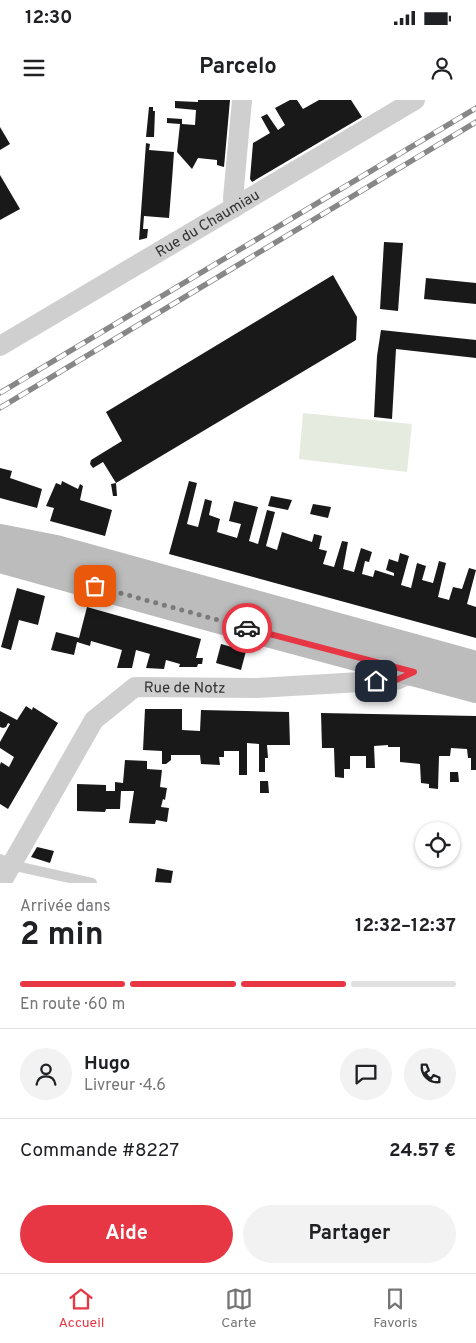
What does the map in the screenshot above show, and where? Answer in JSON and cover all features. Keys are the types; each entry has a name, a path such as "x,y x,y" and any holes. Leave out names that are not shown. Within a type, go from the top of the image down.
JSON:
{"main road":[{"path":"0,538 56,549 417,661 476,689"},
{"path":"0,559 417,661 476,665"}],"street":[{"path":"234,208 233,198 242,100"},
{"name":"Rue du Chaumiau","path":"0,346 415,100"},
{"name":"Rue de Notz","path":"1,883 6,862 94,720 135,687 257,688 396,680 417,661"}],"lane":[{"path":"6,862 92,883"}],"shaded area":[{"path":"303,413 412,424 407,472 299,459"}],"building":[{"path":"198,100 230,100 224,167 217,165 217,160 198,158 192,169 177,152 180,124 167,123 167,118 182,119 182,124 195,125 196,110 175,108 175,101 198,102"},
{"path":"290,100 297,100 303,109 319,100 351,100 362,117 252,182 250,179 253,143 270,133 261,117 267,114 278,130 285,125 275,108"},
{"path":"149,107 153,107 153,111 155,111 154,137 146,137"},
{"path":"0,127 10,144 0,150"},
{"path":"146,143 150,144 149,150 174,152 172,180 169,218 144,216 143,229 148,229 147,238 139,240"},
{"path":"0,175 20,209 0,220"},
{"path":"384,242 403,243 398,311 380,309"},
{"path":"333,275 357,317 356,340 116,483 103,462 93,468 90,464 91,460 122,441 106,412"},
{"path":"426,278 476,283 476,304 424,299"},
{"path":"381,330 476,340 476,358 396,349 392,419 374,417 377,356"},
{"path":"0,468 12,471 10,478 42,489 37,508 0,498"},
{"path":"62,481 78,489 80,484 83,486 80,500 112,510 105,536 50,521 54,508 46,506 56,483 61,485"},
{"path":"189,481 197,483 187,524 198,527 205,499 212,501 209,515 220,519 217,532 237,538 241,524 229,521 234,501 258,507 249,541 258,544 267,510 275,512 266,546 277,550 282,532 312,542 314,534 322,536 319,549 327,551 323,564 334,567 342,541 348,542 343,569 354,572 361,548 372,552 369,562 365,561 362,574 373,577 375,570 394,576 394,573 386,570 389,559 398,562 400,553 409,556 401,585 411,588 417,563 426,566 422,580 433,583 439,561 446,563 438,597 449,600 453,587 462,589 469,568 476,570 467,604 476,607 476,638 169,554"},
{"path":"116,483 117,496 113,496 111,484"},
{"path":"271,496 292,500 288,510 268,506"},
{"path":"313,504 331,507 328,518 310,514"},
{"path":"17,588 45,596 38,625 19,620 11,650 1,647"},
{"path":"87,607 201,639 196,658 203,658 202,664 198,664 197,667 179,667 180,664 166,660 164,669 146,668 150,654 136,650 132,668 117,668 122,650 91,641 90,646 77,642 74,655 51,650 56,632 79,638"},
{"path":"221,644 246,651 241,670 216,663"},
{"path":"26,706 32,710 33,707 58,723 8,809 0,804 0,765 1,762 9,767 14,757 0,748 0,742 10,724 8,723 3,728 0,727 0,711 17,720"},
{"path":"145,709 182,709 182,730 200,731 201,710 289,712 290,745 267,745 268,758 265,758 265,772 259,772 259,744 247,743 247,775 239,775 239,751 224,751 224,757 219,757 220,765 201,764 200,755 171,755 171,760 166,764 162,764 162,751 143,750"},
{"path":"321,713 476,716 476,770 471,770 471,758 468,758 467,749 451,748 450,756 439,756 438,789 429,788 429,784 421,783 420,764 400,762 400,747 388,747 388,745 374,746 375,768 366,768 366,756 350,756 350,769 344,769 344,778 335,777 334,748 322,748"},
{"path":"125,760 147,761 147,769 162,770 160,787 167,788 165,800 163,799 161,807 169,808 167,822 156,820 155,824 129,823 134,791 121,791 120,809 106,809 105,812 77,811 77,784 106,785 106,791 115,791 115,782 123,783"},
{"path":"450,772 458,772 459,782 450,782"},
{"path":"260,781 268,781 269,793 260,793"},
{"path":"37,847 54,851 50,863 31,857"},
{"path":"157,868 173,871 171,883 155,882"}],"railway":[{"path":"0,393 476,108"},
{"path":"0,408 476,122"}],"way so far":[{"path":"95,586 247,628"}],"route":[{"path":"247,628 414,672 396,680 376,681"}]}
